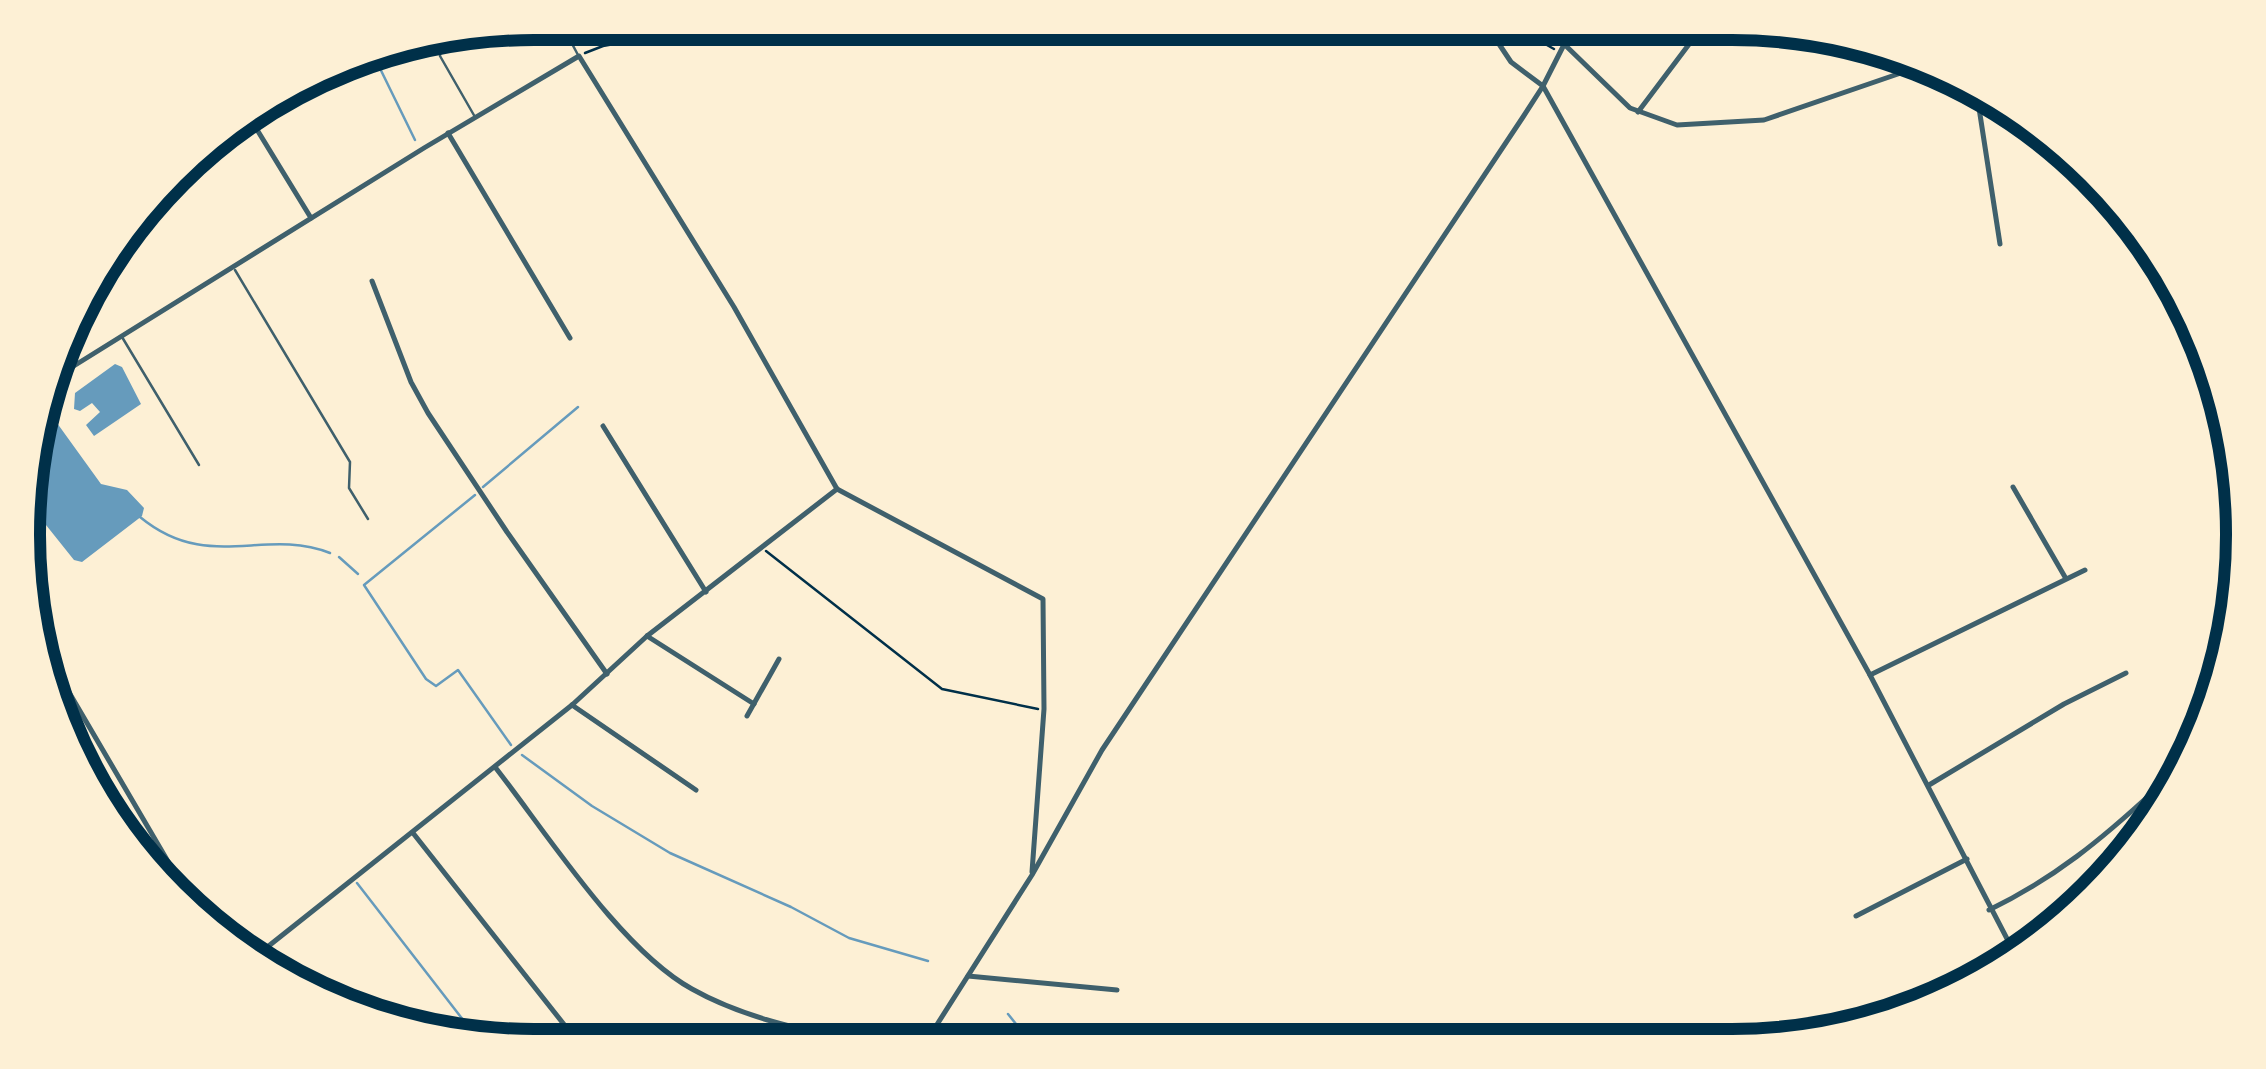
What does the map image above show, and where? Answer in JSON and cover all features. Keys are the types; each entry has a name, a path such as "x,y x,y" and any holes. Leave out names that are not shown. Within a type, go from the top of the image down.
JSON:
{"street":[{"path":"1497,40 1511,62 1543,86 1870,675 2009,944"},
{"path":"934,1029 1032,875 1102,750 1543,86 1566,40"},
{"path":"1638,112 1692,40"},
{"path":"1564,44 1630,108 1677,125 1764,120 1906,72"},
{"path":"69,368 579,56 734,307 837,489 1043,599 1044,709 1032,875"},
{"path":"1979,106 2000,244"},
{"path":"255,126 311,218"},
{"path":"448,134 570,338"},
{"path":"372,281 411,382 428,413 607,674"},
{"path":"604,426 706,592"},
{"path":"2012,487 2064,578"},
{"path":"265,949 572,705 647,636 837,489"},
{"path":"1870,675 2084,570"},
{"path":"647,636 754,704"},
{"path":"747,716 779,658"},
{"path":"1929,784 2064,704 2126,673"},
{"path":"62,680 174,873"},
{"path":"572,705 696,790"},
{"path":"496,766 620,928 644,952 691,989 801,1029"},
{"path":"1989,910 2048,878 2093,847 2155,790"},
{"path":"413,834 568,1029"},
{"path":"1856,916 1968,860"},
{"path":"968,976 1117,990"}],"lane":[{"path":"570,40 579,56"},
{"path":"440,50 440,56 475,117"},
{"path":"234,268 350,462 349,488 368,520"},
{"path":"121,336 199,465"}],"path":[{"path":"579,56 602,46 634,40"},
{"path":"1539,40 1560,52"},
{"path":"763,549 942,689 1044,709"}],"water":[{"path":"115,364 122,367 141,404 94,436 86,425 100,412 92,403 80,411 74,409 75,393"},
{"path":"54,419 101,484 127,490 144,508 142,516 82,562 74,560 40,518 44,470"}],"waterway":[{"path":"378,65 415,140"},
{"path":"483,487 578,407"},
{"path":"475,495 364,585 426,679 436,686 458,670 511,745"},
{"path":"140,517 165,534 189,543 282,544 330,553"},
{"path":"339,557 358,574"},
{"path":"522,755 592,806 670,853 791,907 849,938 928,961"},
{"path":"357,883 467,1024"},
{"path":"1008,1014 1020,1029"}]}
